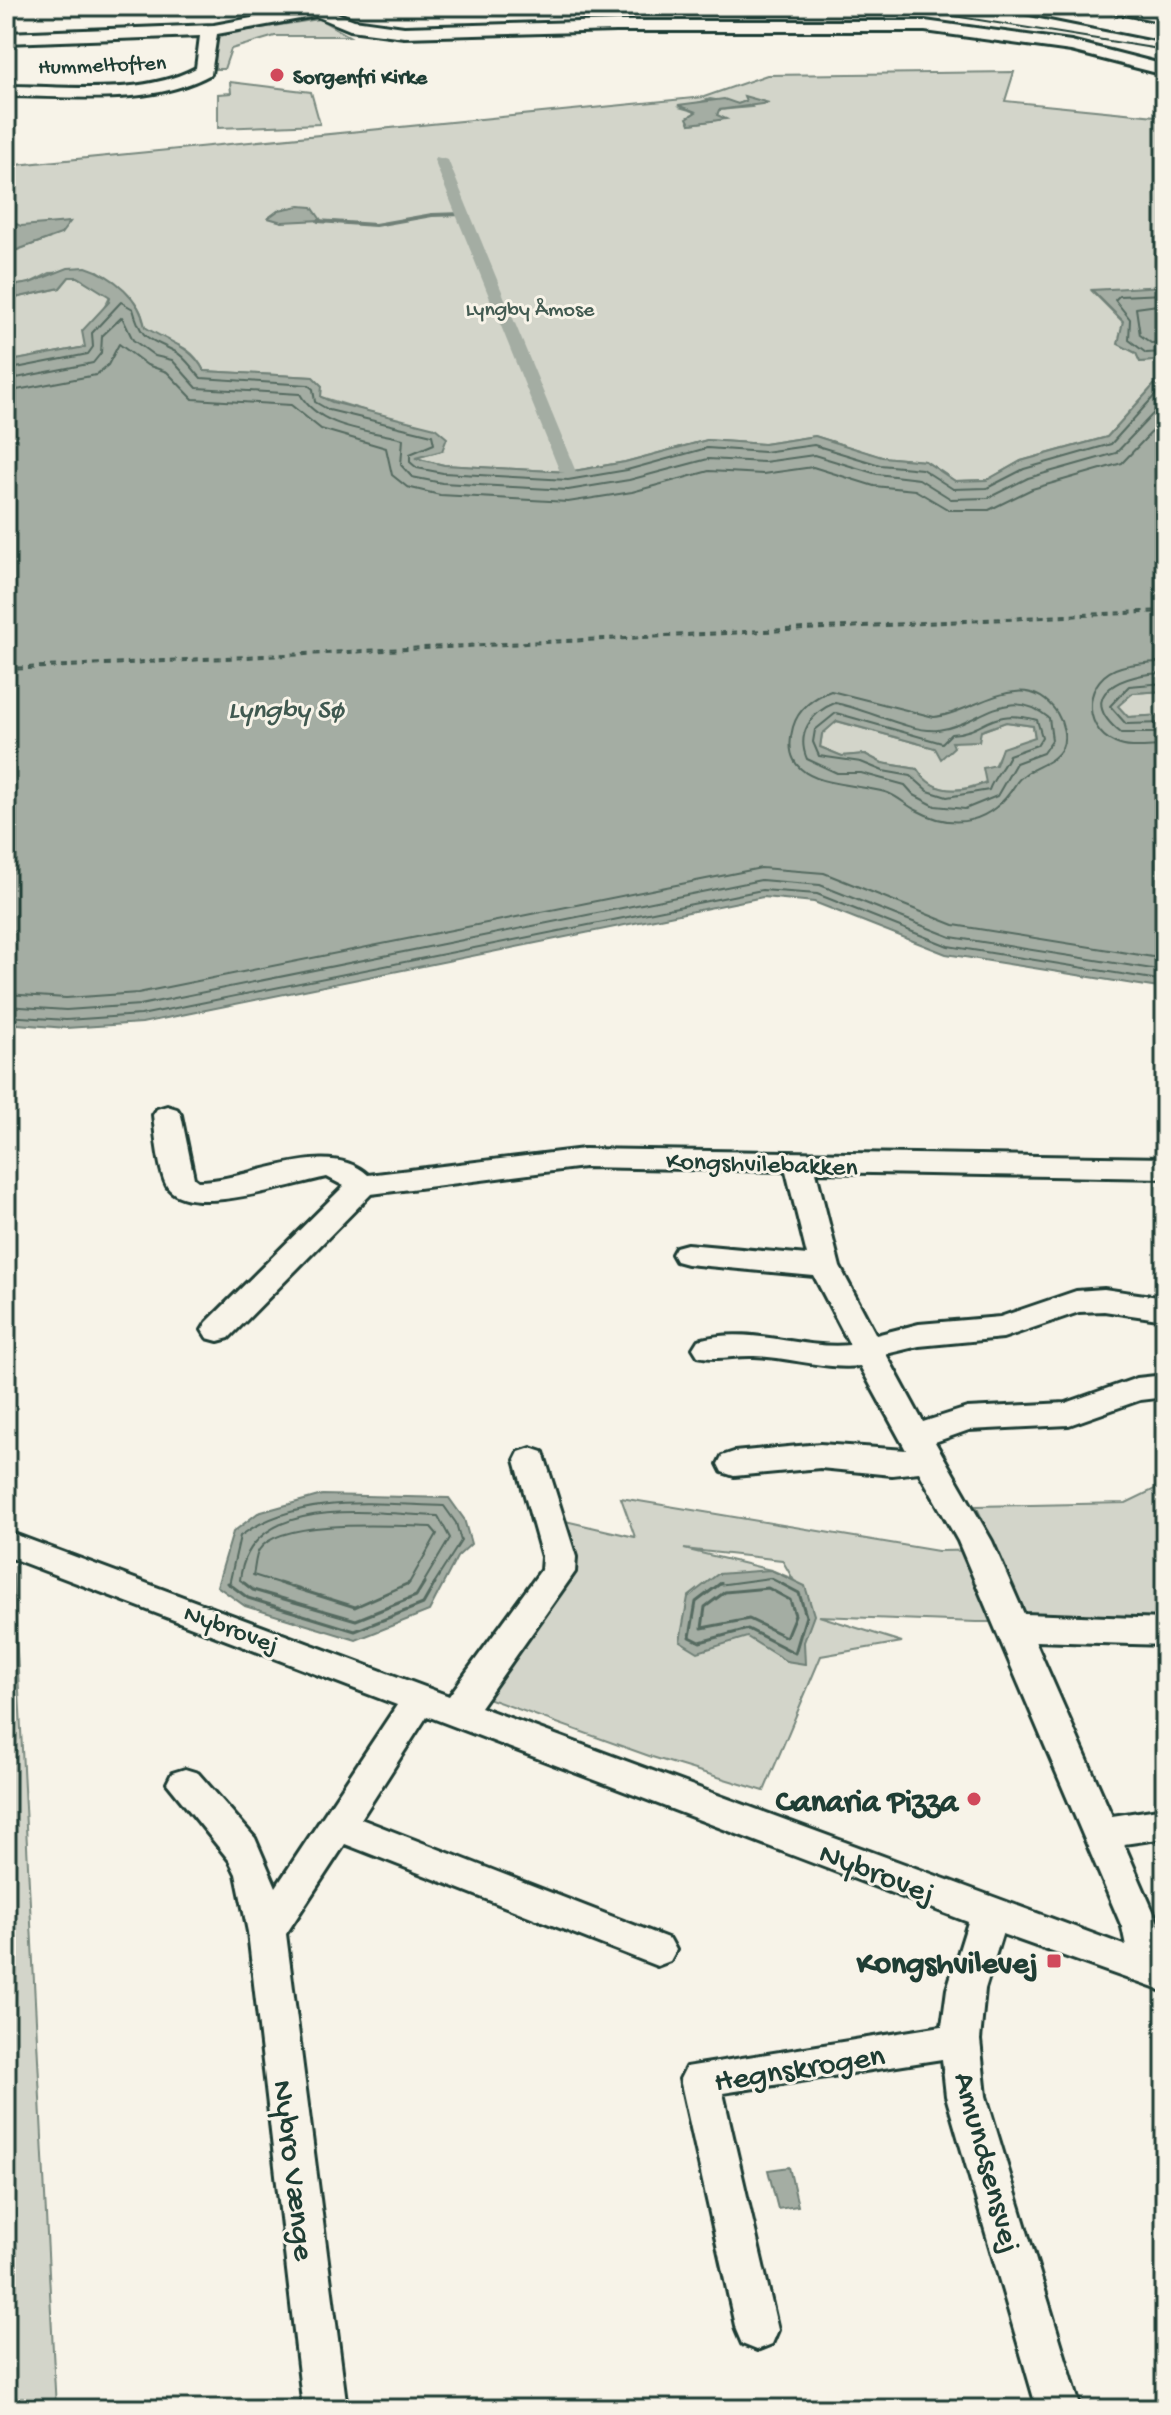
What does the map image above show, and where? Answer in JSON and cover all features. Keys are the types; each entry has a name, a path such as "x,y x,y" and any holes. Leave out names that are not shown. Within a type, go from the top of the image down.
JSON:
{"highway":[{"path":"1025,6 1165,33"},
{"path":"1059,6 1165,26"}],"street":[{"path":"6,38 209,30 327,9 350,25 404,32 628,26 925,26 1071,46 1165,70"},
{"name":"Hummeltoften","path":"6,91 159,88 187,81 205,70 209,30"},
{"path":"167,1115 180,1183 192,1191 212,1191 327,1167 348,1173 362,1186 218,1330"},
{"name":"Kongshvilebakken","path":"362,1186 565,1159 1165,1168"},
{"path":"799,1162 825,1267 867,1351 975,1541 1141,1927 1153,1972"},
{"path":"687,1254 825,1267"},
{"path":"709,1348 754,1345 844,1357 919,1335 1003,1327 1076,1302 1104,1300 1165,1309"},
{"path":"734,1464 820,1456 892,1463 967,1419 1069,1414 1137,1389 1165,1386"},
{"path":"457,1712 558,1572 559,1557 531,1460"},
{"name":"Nybrovej","path":"6,1543 989,1914 1153,1972"},
{"path":"1014,1627 1165,1632"},
{"path":"267,1932 420,1698"},
{"name":"Nybro Vænge","path":"185,1783 242,1849 255,1874 267,1932 325,2409"},
{"path":"1101,1833 1165,1823"},
{"path":"336,1825 657,1950"},
{"name":"Amundsensvej","path":"989,1914 966,1989 960,2040 966,2096 1059,2409"},
{"name":"Hegnskrogen","path":"757,2330 700,2079 960,2040"}],"green space":[{"path":"319,19 349,36 275,36 231,49 224,69 215,69 216,35"},
{"name":"Lyngby Åmose","path":"1014,72 1005,101 1165,117 1165,286 1092,291 1123,322 1119,344 1136,353 1140,362 1165,360 1165,383 1154,385 1107,437 1021,461 987,480 955,481 925,461 881,457 815,436 764,444 707,440 625,462 568,472 444,465 415,458 442,451 385,417 321,397 312,377 204,371 189,352 151,333 131,298 98,271 50,273 30,283 6,287 6,254 48,239 6,220 6,166 704,97 767,75","holes":["710,99 738,104 747,101 752,107 719,110 717,115 724,119 690,124 691,115 697,112 682,108"]},
{"path":"230,82 311,92 320,124 218,128 218,94 231,93"},
{"path":"69,277 78,277 110,296 85,347 6,362 6,300 60,288"},
{"path":"1165,691 1165,715 1128,717 1117,706 1132,693"},
{"path":"836,721 935,748 1006,722 1033,726 1035,738 1003,748 986,782 957,790 931,784 917,769 882,763 865,754 842,756 820,747 822,734"},
{"path":"1165,1484 1165,1622 976,1622 819,1616 902,1642 821,1656 764,1791 652,1757 487,1698 567,1580 561,1520 635,1537 621,1498 938,1551 997,1550 976,1506 1126,1503","holes":["684,1549 782,1560 793,1579 771,1570"]},
{"path":"6,1571 13,1574 56,2409 6,2409"}],"water":[{"path":"744,96 769,103 719,110 717,115 726,119 690,124 687,118 696,112 678,105 724,99 738,104 746,101"},
{"path":"312,207 321,220 282,222 268,218 279,210"},
{"path":"6,220 21,226 70,222 61,234 6,254"},
{"name":"Lyngby Sø","path":"86,267 116,282 138,307 145,327 192,355 204,371 313,377 322,386 321,397 332,402 435,428 447,438 442,451 415,458 444,465 568,472 625,462 707,440 764,444 815,436 882,457 925,461 955,481 987,480 1021,461 1107,437 1154,385 1165,383 1165,691 1133,693 1118,706 1128,717 1165,715 1165,989 946,954 814,902 763,897 142,1023 66,1028 6,1023 6,362 85,347 82,331 109,302 110,297 78,277 69,277 60,288 6,300 6,287 30,283 68,268","holes":["837,721 935,748 941,759 954,747 952,742 979,741 981,731 1006,722 1033,726 1035,737 1002,748 996,765 983,768 986,783 957,790 931,784 917,769 882,763 865,754 842,756 820,747 822,734"]},
{"path":"1165,286 1165,360 1140,362 1136,353 1118,344 1123,321 1092,290"},
{"path":"322,1495 449,1498 464,1519 471,1544 457,1557 429,1611 356,1640 245,1606 217,1586 233,1532 258,1513"},
{"path":"771,1570 805,1586 814,1615 804,1642 805,1664 786,1661 747,1637 698,1652 680,1641 688,1597 718,1574"},
{"path":"789,2167 798,2206 778,2209 768,2170"}],"waterway":[{"path":"441,160 568,472"},
{"path":"318,221 375,225 432,215 463,214"}],"ferry route":[{"path":"6,668 1165,610"},
{"path":"6,670 1165,612"}],"tram line":[{"path":"892,6 1165,50"}],"place":[{"name":"Sorgenfri Kirke","path":"277,75"},
{"name":"Canaria Pizza","path":"974,1799"},
{"name":"Kongshvilevej","path":"1054,1961"}]}
